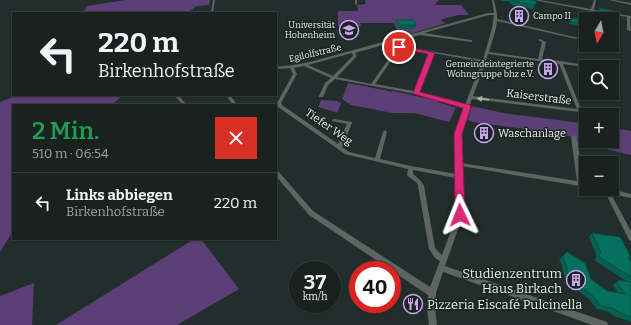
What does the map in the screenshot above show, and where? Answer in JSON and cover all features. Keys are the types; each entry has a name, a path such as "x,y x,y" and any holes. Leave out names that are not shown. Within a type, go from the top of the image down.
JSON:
{"street":[{"path":"212,12 214,0"},
{"path":"432,325 432,293 460,215 458,164 459,130 470,97 485,61 496,20 493,0"},
{"path":"535,0 629,17 628,28 631,30"},
{"path":"592,10 595,0"},
{"path":"610,0 631,4"},
{"name":"Egilolfstraße","path":"277,68 292,68 305,65 489,14 496,14"},
{"path":"496,20 576,38"},
{"path":"419,33 471,41"},
{"path":"540,40 544,42 540,59"},
{"path":"382,44 485,61"},
{"path":"372,85 399,47"},
{"path":"321,96 326,84 334,78 355,56 353,52"},
{"path":"416,93 432,53"},
{"path":"487,53 579,65"},
{"name":"Kaiserstraße","path":"470,97 577,111 579,109 560,62"},
{"path":"305,65 334,78 416,93 467,107"},
{"name":"Tiefer Weg","path":"292,68 295,74 279,103 280,106 339,148 347,153 411,168 459,177"},
{"path":"177,96 183,104"},
{"path":"334,120 350,123 339,148"},
{"path":"376,160 385,132"},
{"path":"574,137 579,164"},
{"path":"458,164 579,184"},
{"path":"411,168 410,175 419,182 421,186 432,249 443,264 594,324 604,325"},
{"path":"277,173 311,213 432,293"},
{"path":"619,193 631,196"},
{"path":"607,196 631,238"}],"shaded area":[{"path":"125,0 210,0 209,5 197,6 188,12 84,12 87,6"},
{"path":"365,0 439,0 434,5 461,5 469,15 458,15 440,20 446,23 400,37 394,23 360,23 361,26 338,26 338,11 358,11 357,5 366,4"},
{"path":"348,83 439,101 438,102 456,108 449,122 414,113 392,113 351,105 342,99"},
{"path":"15,96 122,96 112,104 12,104 12,233 0,252 0,102"},
{"path":"321,100 337,101 341,103 337,113 318,107"},
{"path":"472,106 503,113 579,123 579,138 562,135 563,138 533,130 472,122 468,120"},
{"path":"619,129 631,131 631,155 602,148 619,148"},
{"path":"192,240 202,240 239,289 177,325 56,325"},
{"path":"34,283 32,325 0,325 0,296"}],"building":[{"path":"512,0 530,0 537,1 535,5"},
{"path":"599,8 615,11 615,12 599,12"},
{"path":"571,18 579,19 579,23 570,22"},
{"path":"396,20 413,20 416,25 400,25"},
{"path":"592,233 620,237 631,257 628,257 631,263 631,277 598,256 601,253"},
{"path":"567,252 585,263 591,279 607,291 626,294 617,283 619,280 631,282 631,317 612,308 601,306 593,296 570,278 562,257"},
{"name":"Pizzeria Eiscafé Pulcinella","path":"416,296 421,306 411,309 407,298"}],"place":[{"name":"Campo II","path":"519,16"},
{"name":"Universität Hohenheim","path":"349,30"},
{"name":"Gemeindeintegrierte Wohngruppe bhz e.V.","path":"548,69"},
{"name":"Waschanlage","path":"484,133"},
{"name":"Studienzentrum Haus Birkach","path":"576,280"},
{"name":"Pizzeria Eiscafé Pulcinella","path":"413,304"}],"route":[{"path":"399,47 432,53 416,93 467,107 458,134 460,215"}]}
